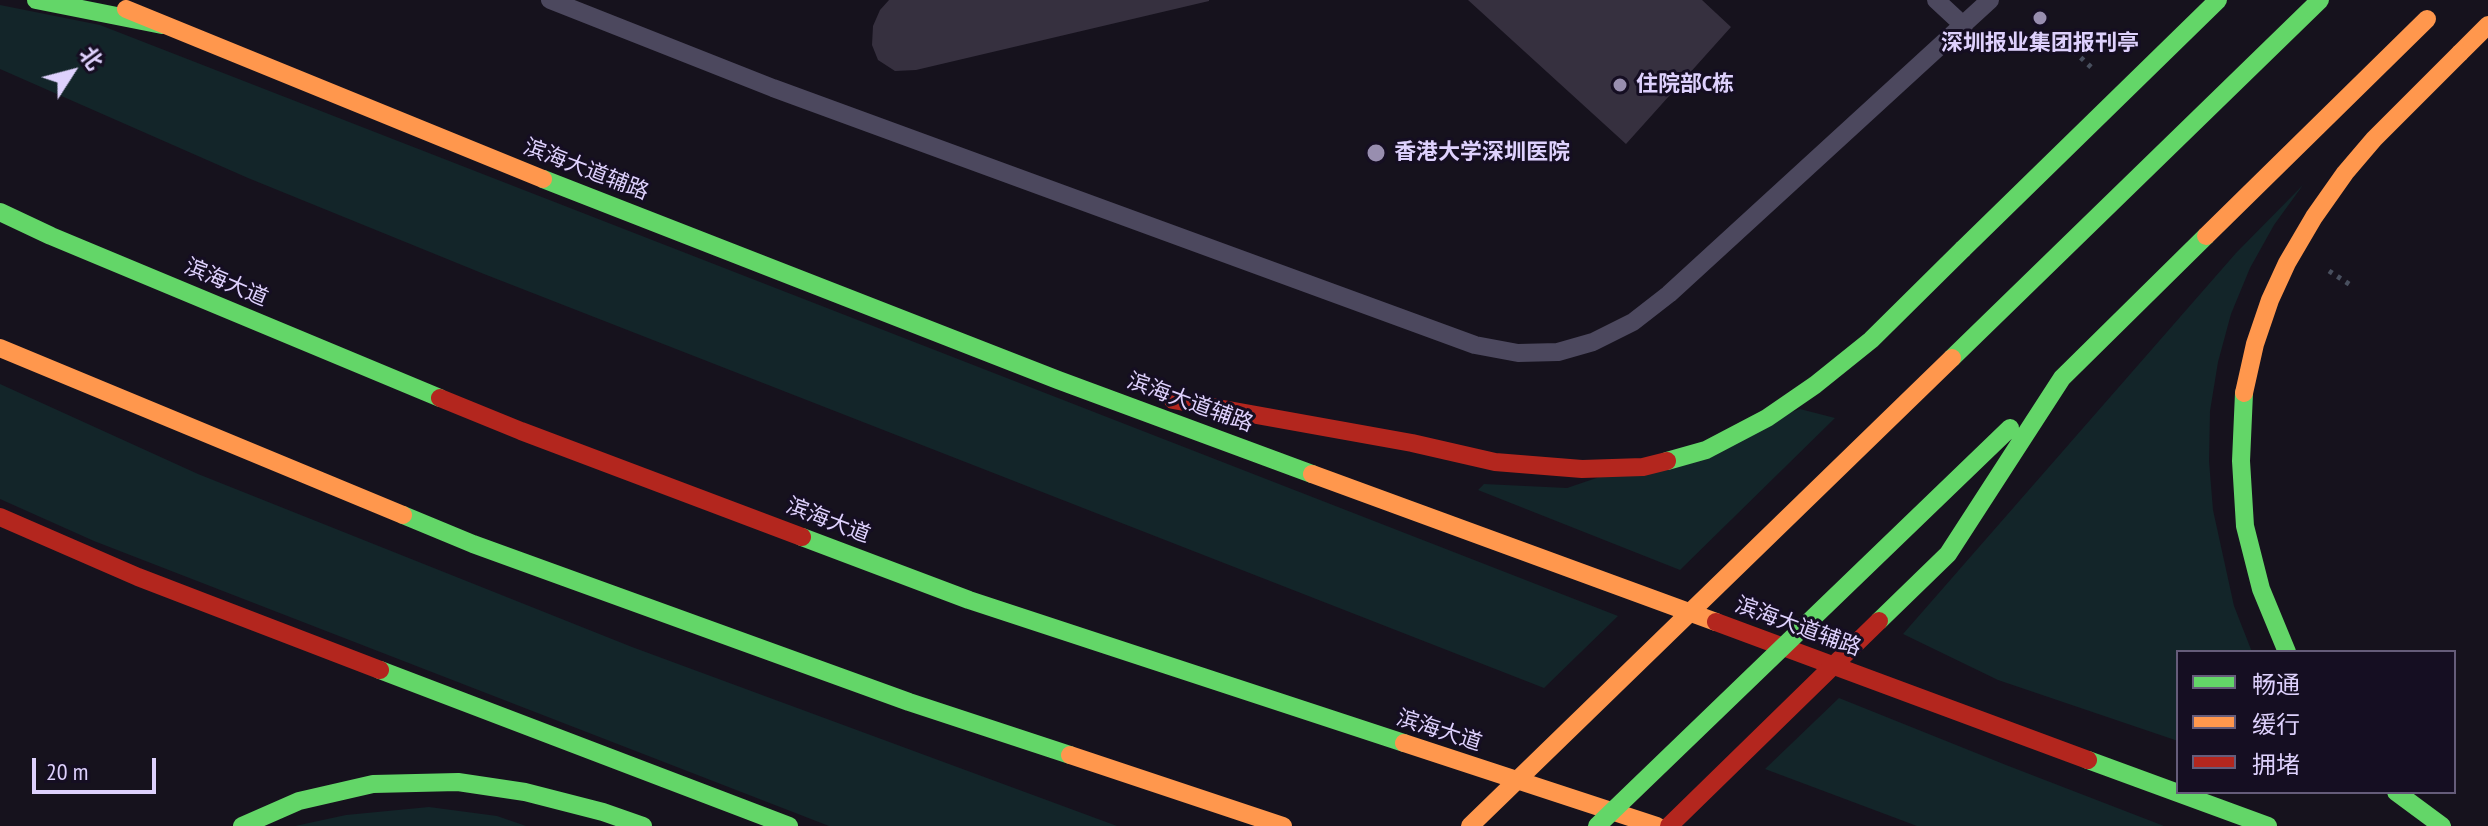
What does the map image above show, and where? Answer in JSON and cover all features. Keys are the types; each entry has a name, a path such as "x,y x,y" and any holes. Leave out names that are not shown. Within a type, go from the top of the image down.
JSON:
{"main road":[{"path":"36,0 162,25"},
{"name":"滨海大道辅路","path":"105,0 519,170 1058,380 2176,792"},
{"path":"1058,380 1412,443 1495,462 1582,469 1643,467 1706,450 1767,418 1815,385 1871,340 2218,0"},
{"path":"1470,826 2320,0"},
{"path":"1597,826 2062,378 2432,14"},
{"path":"2286,650 2261,589 2245,526 2241,461 2244,393 2255,344 2287,263 2345,173 2374,139 2488,25"},
{"name":"滨海大道","path":"0,212 521,431 969,600 1657,826"},
{"path":"0,348 488,550 909,702 1283,826"},
{"path":"1669,826 1941,563 1963,534 2031,422 2062,378"},
{"path":"0,517 138,577 789,826"},
{"path":"242,826 299,801 373,784 458,782 525,792 643,826"},
{"name":"滨海大道辅路","path":"2181,794 2268,826"},
{"path":"2399,794 2442,826"}],"lane":[{"path":"550,0 788,94 1475,345 1518,353 1558,352 1593,342 1633,322 1669,294 1990,0"},
{"path":"1936,0 1964,26"}],"shaded area":[{"path":"0,5 100,25 1618,616 1544,688 484,274 248,178 0,69"},
{"path":"2303,185 2274,225 2250,268 2231,314 2218,362 2210,411 2209,461 2213,510 2234,606 2251,650 2176,650 2176,740 1998,680 1903,634 2236,253"},
{"path":"0,384 198,474 632,647 1117,826 829,826 94,541 0,499"},
{"path":"1800,409 1835,418 1680,570 1478,490 1484,484 1567,488"},
{"path":"1839,698 2164,826 1917,826 1765,769"},
{"path":"429,807 497,816 526,826 295,826 346,815"}],"building":[{"path":"889,0 1209,1 916,70 895,71 878,60 872,45 873,26 880,10"},
{"name":"住院部C栋","path":"1468,0 1702,0 1731,27 1626,144"}],"traffic: fast":[{"path":"36,0 162,25"},
{"path":"1963,249 2218,0"},
{"path":"1952,358 2320,0"},
{"path":"543,179 1058,380 1312,474"},
{"path":"0,212 440,398"},
{"path":"1879,621 1948,554 2062,378 2206,236"},
{"path":"1667,461 1706,450 1767,418 1815,385 1871,340 1963,249"},
{"path":"2244,393 2241,461 2245,526 2261,589 2286,650"},
{"path":"1597,826 2010,428"},
{"path":"403,515 473,544 909,702 1070,755"},
{"path":"802,537 969,600 1404,743"},
{"path":"380,670 789,826"},
{"path":"2088,760 2176,792"},
{"path":"242,826 299,801 373,784 458,782 525,792 643,826"},
{"path":"2181,794 2268,826"},
{"path":"2399,794 2442,826"}],"traffic: slow":[{"path":"126,9 543,179"},
{"path":"2206,236 2427,19"},
{"path":"2460,53 2488,25"},
{"path":"2244,393 2255,344 2270,300 2314,217 2374,139 2460,53"},
{"path":"0,348 403,515"},
{"path":"1470,826 1952,358"},
{"path":"1312,474 1716,622"},
{"path":"1404,743 1657,826"},
{"path":"1070,755 1283,826"}],"traffic: jam":[{"path":"440,398 802,537"},
{"path":"1173,400 1412,443 1495,462 1582,469 1643,467 1667,461"},
{"path":"0,517 138,577 380,670"},
{"path":"1669,826 1879,621"},
{"path":"1716,622 2088,760"}],"place":[{"name":"深圳报业集团报刊亭","path":"2040,18"},
{"name":"住院部C栋","path":"1620,85"},
{"name":"香港大学深圳医院","path":"1376,153"}]}
